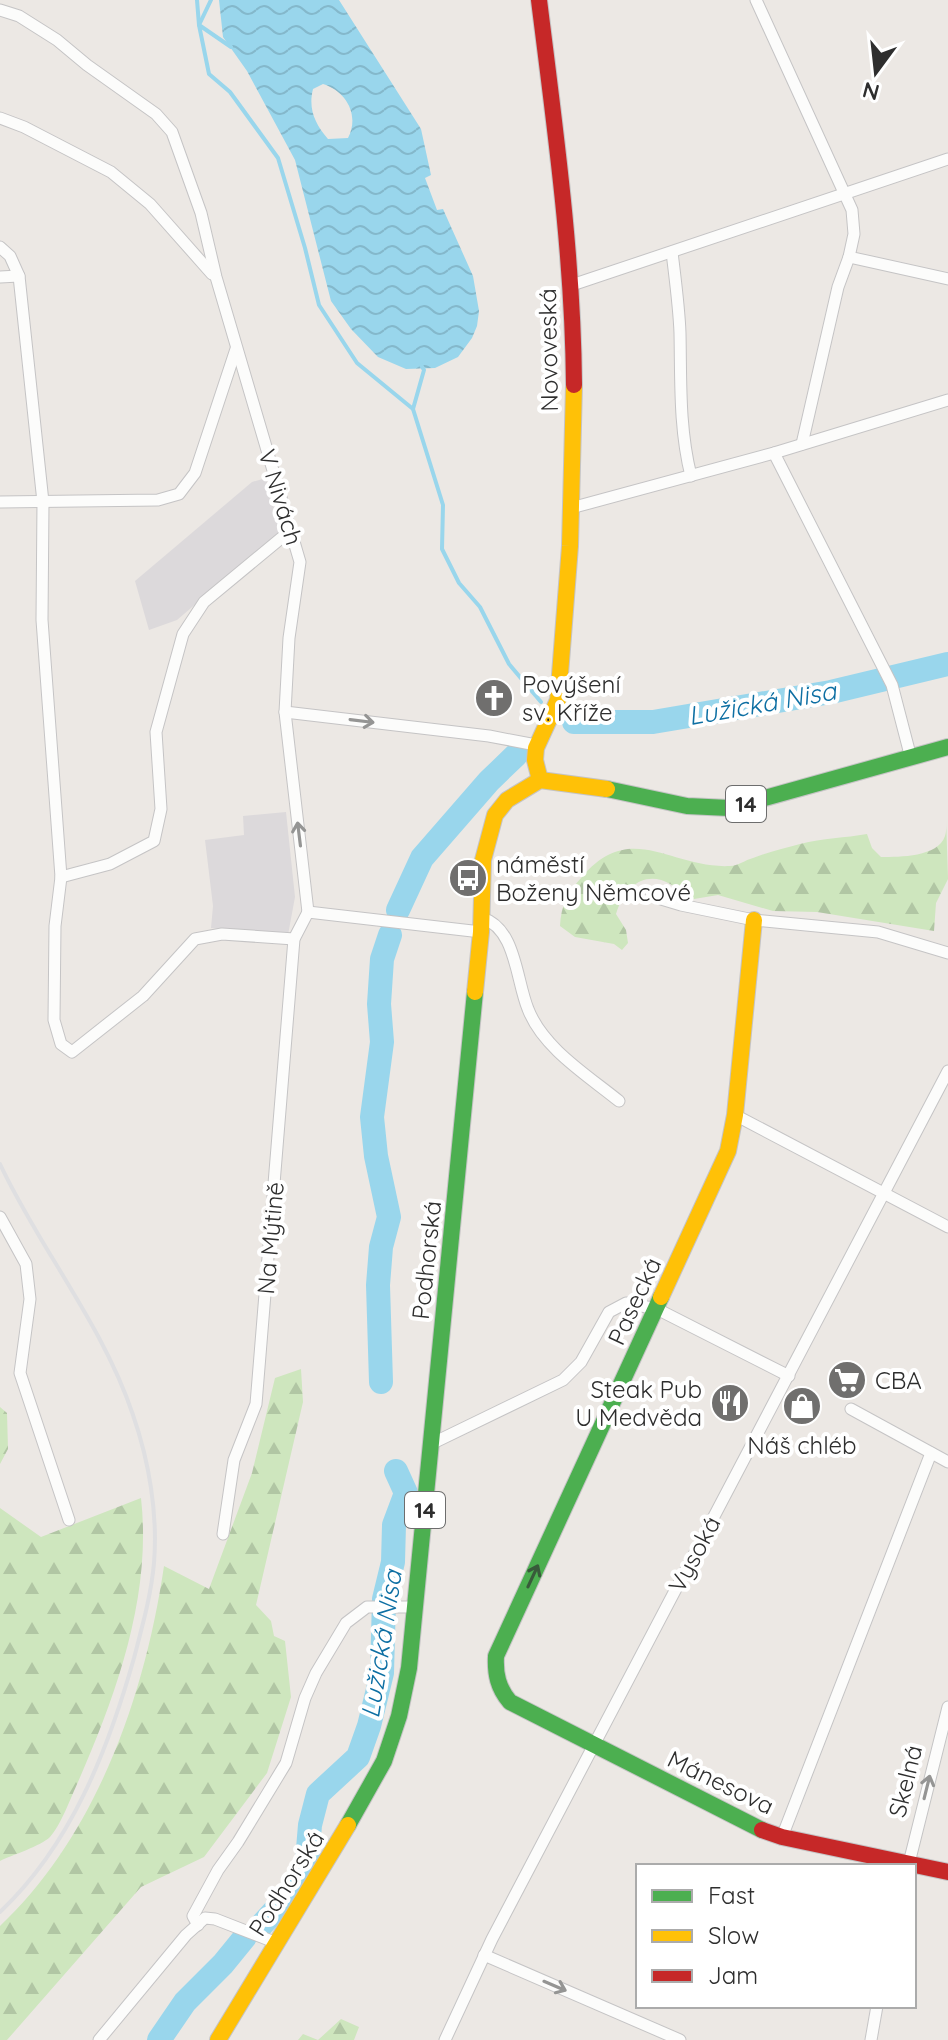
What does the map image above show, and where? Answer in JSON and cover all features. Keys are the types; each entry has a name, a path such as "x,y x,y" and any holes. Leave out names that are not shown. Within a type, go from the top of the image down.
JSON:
{"street":[{"name":"Novoveská","path":"536,745 553,716 558,700 571,508 574,370 572,285 539,0"},
{"path":"756,0 852,210 854,234 838,287 802,444"},
{"name":"V Nivách","path":"0,10 19,16 57,40 156,114 172,132 201,213 236,349 300,562 289,638 285,712 308,912"},
{"path":"0,118 24,127 111,172 150,204 216,277"},
{"path":"572,285 948,159"},
{"path":"0,247 10,256 19,276 43,502 42,620 61,877 55,926 54,1020 61,1044 72,1052 143,996 195,939 222,934 294,939"},
{"path":"672,252 679,328 680,407 685,454 691,476"},
{"path":"849,257 948,279"},
{"path":"0,277 19,276"},
{"path":"0,502 158,500 179,494 195,473 236,349"},
{"path":"571,508 774,453 948,400"},
{"path":"774,453 892,685 911,758"},
{"path":"61,877 110,864 154,841 161,809 156,732 183,634 204,602 291,530"},
{"path":"285,712 489,736 536,745 535,758 540,780"},
{"name":"14","path":"540,780 600,788 687,806 729,808 948,747"},
{"name":"Podhorská","path":"218,2040 341,1840 389,1754 400,1715 410,1662 407,1606 431,1444 482,925 483,860 495,815 515,794 540,780"},
{"path":"651,896 754,920 878,932 948,953"},
{"path":"308,912 482,925 495,923 514,957 518,982 529,1013 559,1052 619,1101"},
{"name":"Na Mýtině","path":"223,1534 234,1460 256,1404 294,939 308,912"},
{"name":"Pasecká","path":"497,1683 494,1668 500,1647 728,1151 735,1115 754,920"},
{"name":"Vysoká","path":"445,2040 484,1955 593,1744 948,1071"},
{"path":"735,1115 948,1227"},
{"path":"0,1217 26,1264 30,1299 20,1373 69,1520"},
{"path":"431,1444 563,1380 581,1362 609,1312 626,1303 657,1309 789,1376"},
{"path":"851,1409 948,1462"},
{"path":"782,1837 931,1453"},
{"path":"198,1925 193,1916 218,1870 286,1763 305,1698 346,1623 359,1611 376,1605 407,1606"},
{"name":"Mánesova","path":"497,1683 510,1702 720,1812 782,1837 904,1864"},
{"name":"Skelná","path":"909,1864 948,1707"},
{"name":"Mánesova","path":"916,1866 948,1872"},
{"path":"99,2040 186,1935 205,1918 277,1943"},
{"path":"484,1955 680,2040"},
{"path":"871,2040 877,2008"}],"shaded area":[{"path":"266,478 282,530 177,620 149,630 135,581 252,482"},
{"path":"286,812 295,897 288,935 211,928 213,906 205,840 244,835 243,816"}],"green space":[{"path":"946,816 948,879 936,903 934,931 817,912 773,911 718,895 688,900 678,889 657,879 637,883 621,901 616,914 626,930 628,943 622,950 614,944 575,937 560,926 566,899 573,888 600,860 618,851 652,851 709,865 730,866 817,840 867,834 872,848 881,857 908,856 927,852 941,843 946,834"},
{"path":"301,1369 303,1402 256,1605 271,1621 274,1636 285,1641 291,1697 267,1773 204,1857 141,1887 7,2040 0,2040 0,1926 34,1889 64,1849 90,1806 111,1760 144,1664 164,1566 209,1589 252,1473 275,1378"},
{"path":"0,1407 7,1413 8,1449 0,1464"},
{"path":"141,1498 143,1534 136,1607 106,1714 54,1832 40,1844 0,1861 0,1508 41,1537"},
{"path":"341,2019 359,2027 354,2040 318,2040"},
{"path":"303,2034 318,2040 298,2040"}],"water":[{"path":"219,0 339,0 421,129 431,175 425,178 437,210 443,209 473,276 479,311 477,326 458,357 435,368 406,369 378,357 351,329 331,301 295,160 247,71 223,37","holes":["323,84 331,87 349,105 352,121 348,138 328,139 314,116 311,103 313,89"]}],"waterway":[{"path":"197,0 209,74 230,92 278,158 319,305 357,363 413,409 443,505 442,549 459,583 480,607 509,664 541,702"},
{"path":"211,0 199,25 231,47"},
{"path":"413,409 424,370 421,365"},
{"name":"Lužická Nisa","path":"574,722 653,722 831,692 948,664"},
{"name":"Lužická Nisa","path":"398,910 422,858 489,781 516,755"},
{"name":"Lužická Nisa","path":"381,1382 378,1285 381,1247 389,1217 376,1156 372,1117 382,1042 379,1004 382,959 390,935"},
{"name":"Lužická Nisa","path":"258,1929 286,1898 307,1861 310,1825 318,1794 358,1757 369,1726 382,1673 384,1599 393,1562 394,1525 406,1493 396,1471"},
{"name":"Lužická Nisa","path":"159,2040 185,2002 245,1937"}],"railway":[{"path":"0,1164 88,1318 120,1382 139,1433 148,1469 155,1544 151,1587 140,1635 124,1693 99,1761 67,1826 47,1857 0,1912"}],"traffic: fast":[{"path":"607,789 687,806 729,808 948,747"},
{"path":"348,1825 384,1761 399,1716 409,1668 475,992"},
{"path":"661,1297 496,1656 497,1675 510,1702 762,1830"}],"traffic: slow":[{"path":"540,780 535,760 536,748 558,700 570,546 574,385"},
{"path":"475,992 483,860 495,815 507,800 540,780 607,789"},
{"path":"661,1297 728,1151 735,1115 754,920"},
{"path":"218,2040 348,1825"}],"traffic: jam":[{"path":"539,0 567,240 574,385"},
{"path":"762,1830 910,1864"},
{"path":"916,1865 948,1872"}],"place":[{"name":"Povýšení sv. Kříže","path":"494,698"},
{"name":"náměstí Boženy Němcové","path":"468,878"},
{"name":"CBA","path":"847,1380"},
{"name":"Steak Pub U Medvěda","path":"730,1403"},
{"name":"Náš chléb","path":"802,1406"}]}
